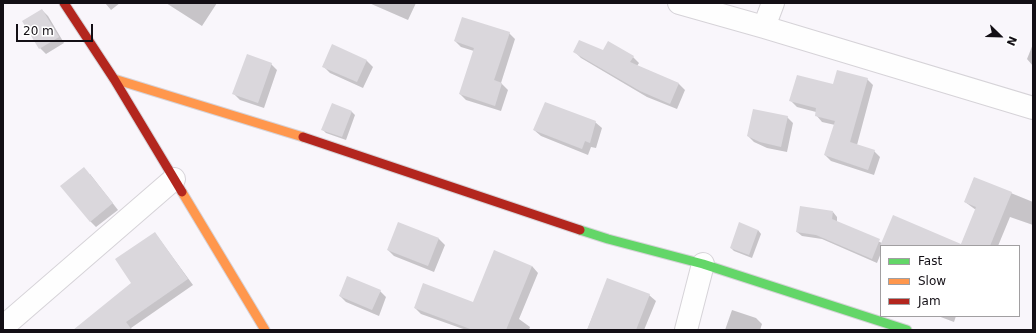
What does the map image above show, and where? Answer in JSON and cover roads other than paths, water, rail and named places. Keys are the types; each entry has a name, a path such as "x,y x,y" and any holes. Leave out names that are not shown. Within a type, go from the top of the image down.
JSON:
{"street":[{"path":"64,3 114,79 265,330"},
{"path":"679,3 1033,108"},
{"path":"764,27 773,3"},
{"path":"114,79 266,125 608,239 703,264 907,330"},
{"path":"3,328 174,179"},
{"path":"686,330 703,264"}]}
